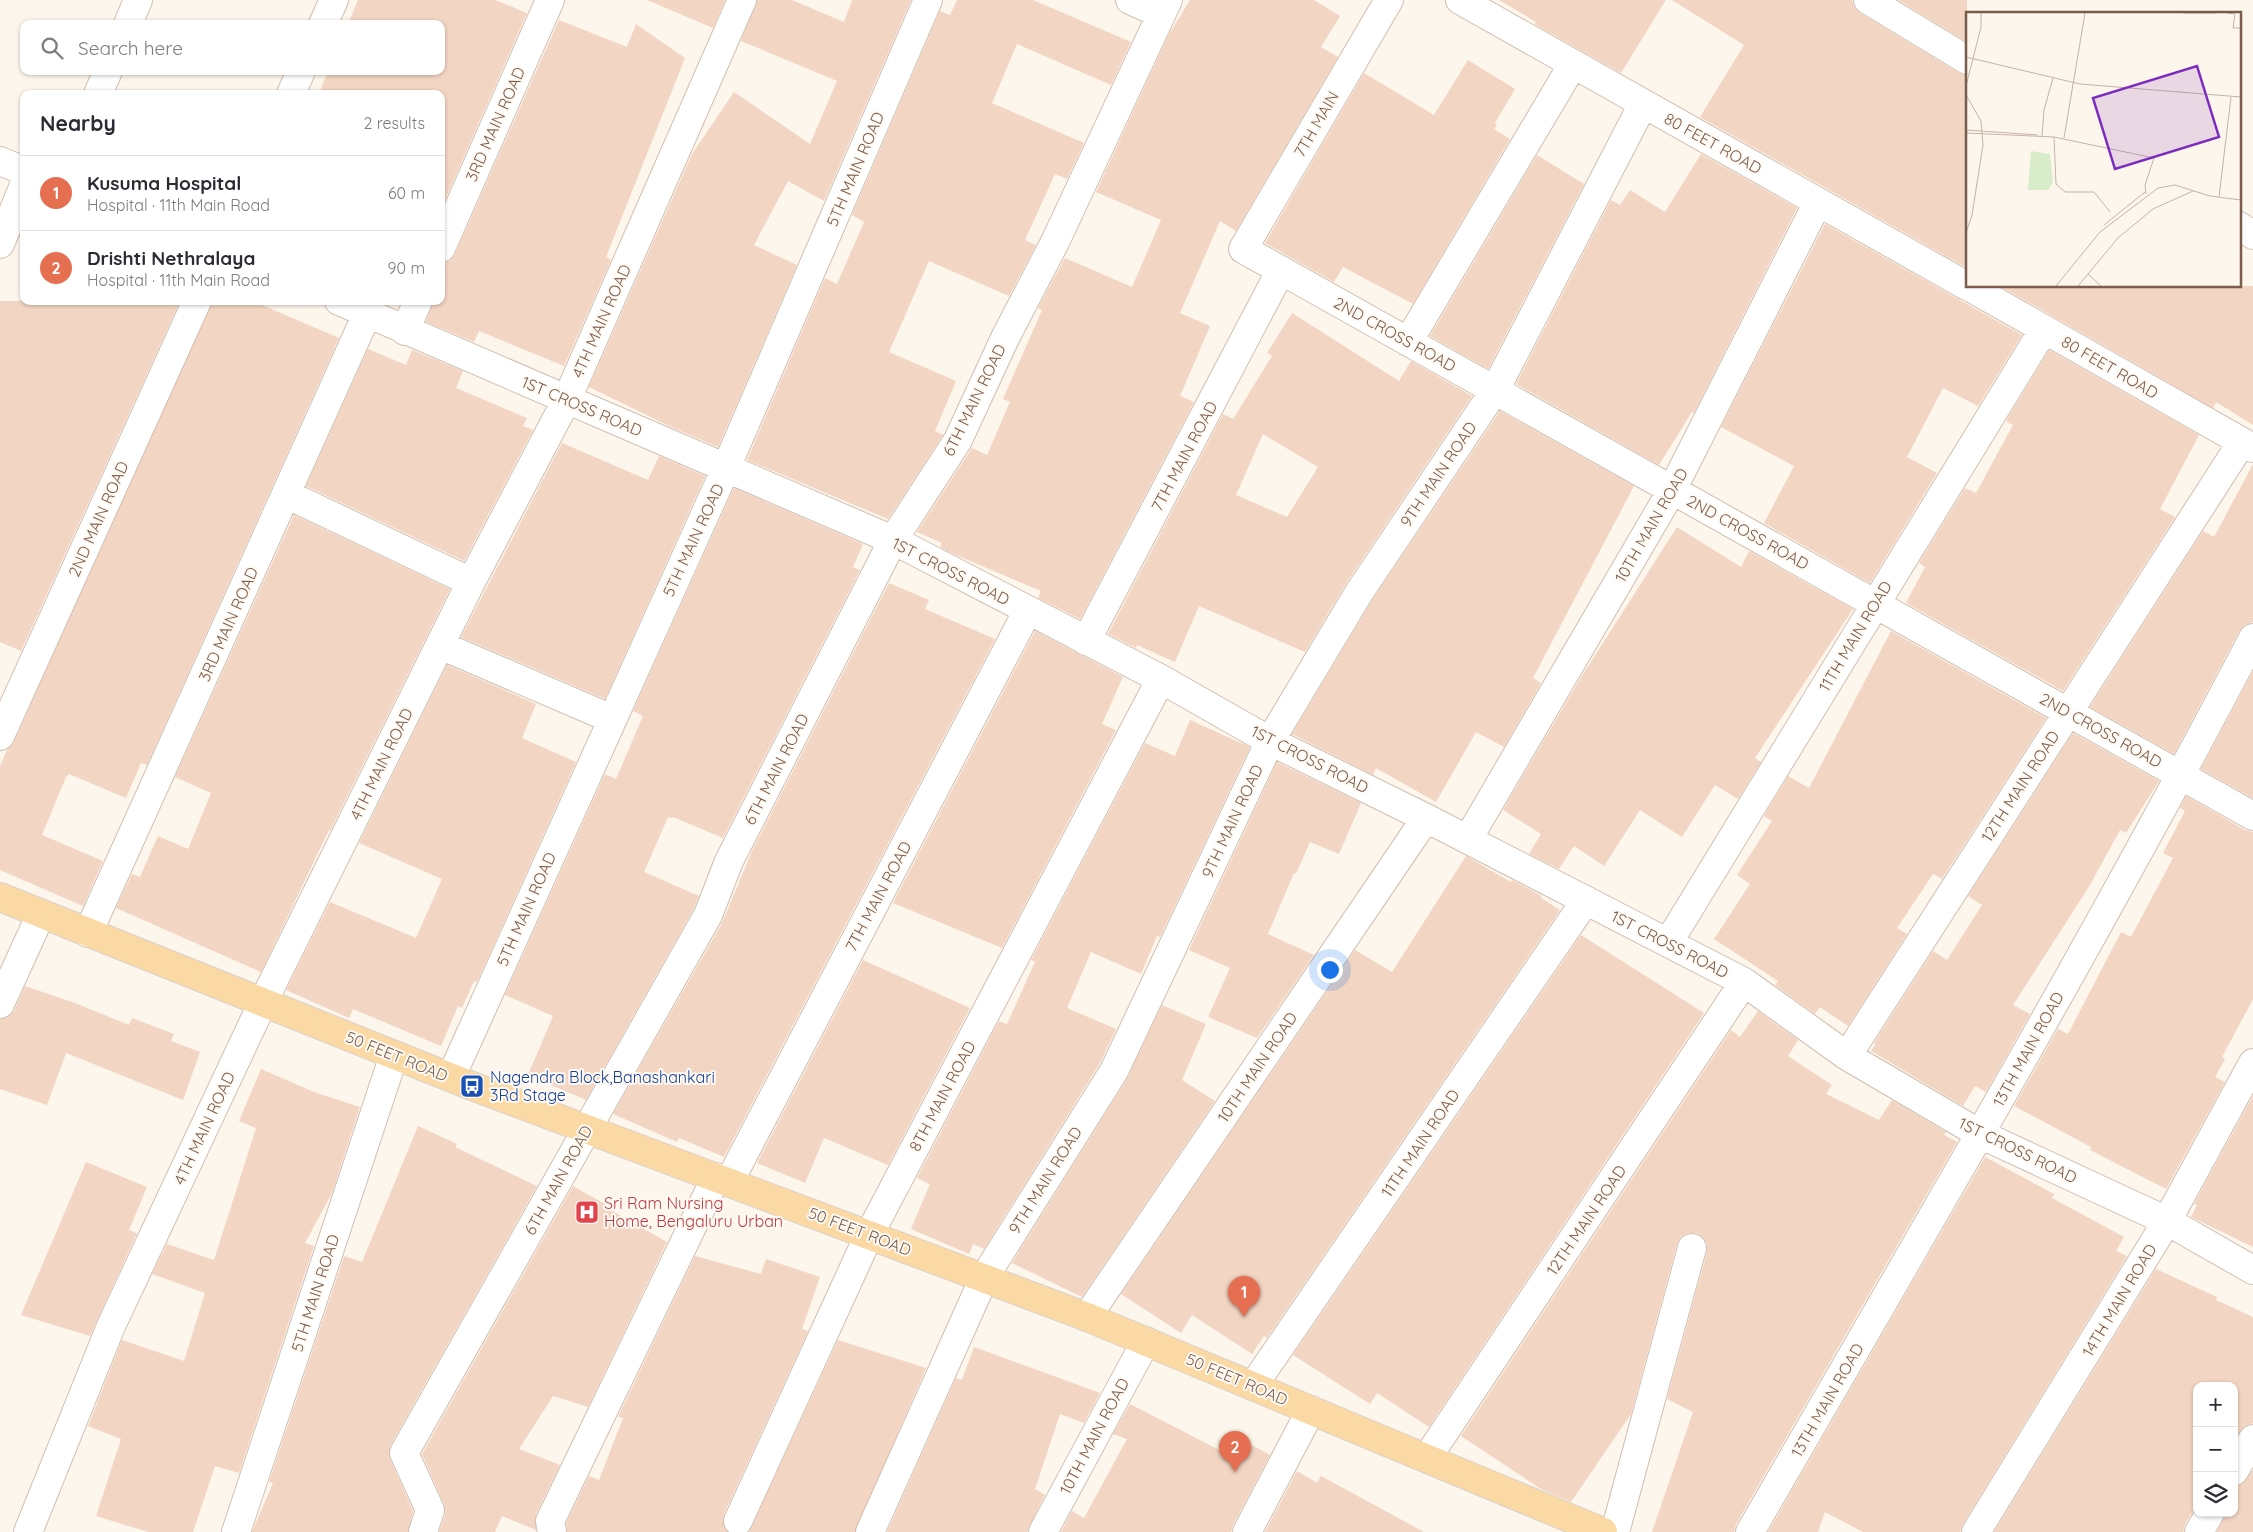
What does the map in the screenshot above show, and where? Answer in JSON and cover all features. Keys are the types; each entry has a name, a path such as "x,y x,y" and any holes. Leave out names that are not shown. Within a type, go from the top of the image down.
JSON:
{"main road":[{"name":"50 FEET ROAD","path":"0,897 451,1077 1087,1317 1604,1532"}],"street":[{"path":"130,20 138,0"},
{"path":"325,20 334,0"},
{"name":"3RD MAIN ROAD","path":"445,239 550,0"},
{"name":"4TH MAIN ROAD","path":"28,1532 111,1326 263,1002 471,582 566,399 742,0"},
{"name":"5TH MAIN ROAD","path":"451,1077 726,468 928,0"},
{"path":"1130,0 1165,7"},
{"name":"7TH MAIN","path":"1243,249 1389,0"},
{"name":"80 FEET ROAD","path":"1460,0 1966,285"},
{"path":"1868,0 1966,59"},
{"name":"6TH MAIN ROAD","path":"423,1532 430,1510 404,1453 708,915 729,861 893,540 958,440 1005,338 1054,242 1165,7"},
{"path":"1408,342 1573,64"},
{"path":"100,90 106,75"},
{"path":"293,90 300,75"},
{"name":"9TH MAIN ROAD","path":"870,1532 984,1278 1114,1071 1270,741 1360,591 1495,390 1643,104"},
{"path":"0,161 20,169"},
{"path":"0,244 20,195"},
{"name":"10TH MAIN ROAD","path":"1468,839 1672,490 1818,202"},
{"path":"2240,227 2253,235"},
{"name":"2ND CROSS ROAD","path":"1243,249 2253,816"},
{"name":"7TH MAIN ROAD","path":"1086,641 1281,270"},
{"name":"80 FEET ROAD","path":"1971,288 2248,444"},
{"name":"2ND MAIN ROAD","path":"0,736 195,305"},
{"name":"1ST CROSS ROAD","path":"348,305 893,540 1161,679 1270,741 1468,839 1744,982 1847,1056 1980,1134 2166,1222 2253,1270"},
{"path":"405,331 416,305"},
{"name":"3RD MAIN ROAD","path":"88,933 367,314"},
{"name":"11TH MAIN ROAD","path":"1668,943 2044,329"},
{"name":"12TH MAIN ROAD","path":"1847,1056 2068,711 2248,444"},
{"path":"286,494 471,582"},
{"name":"7TH MAIN ROAD","path":"552,1532 550,1521 722,1180 1028,610"},
{"name":"13TH MAIN ROAD","path":"1750,1532 1980,1134 2181,776 2253,638"},
{"path":"440,645 612,719"},
{"name":"8TH MAIN ROAD","path":"738,1521 869,1235 1161,679"},
{"name":"10TH MAIN ROAD","path":"1087,1317 1426,818"},
{"name":"11TH MAIN ROAD","path":"1253,1386 1586,900"},
{"path":"0,1004 41,914"},
{"name":"12TH MAIN ROAD","path":"1427,1458 1744,982"},
{"name":"5TH MAIN ROAD","path":"236,1532 394,1054"},
{"name":"14TH MAIN ROAD","path":"1976,1532 2166,1222 2253,1062"},
{"path":"1616,1532 1692,1248"},
{"name":"10TH MAIN ROAD","path":"1043,1532 1146,1341"},
{"path":"1247,1532 1311,1410"},
{"path":"2238,1464 2253,1439"},
{"path":"2199,1532 2208,1517"}],"building":[{"path":"358,0 495,0 527,13 445,200 445,90 321,90 326,75 445,75 445,20 350,20"},
{"path":"647,0 725,0 713,28"},
{"path":"757,0 792,0 844,22 852,0 911,0 824,201 788,181 754,245 797,265 718,447 671,427 589,387 692,154 734,92 810,144 837,81 741,41"},
{"path":"957,0 1033,0 1131,42 1111,85 1017,44 992,103 1084,143 1067,179 1055,174 1025,240 1036,245 1009,296 929,261 889,352 956,381 935,431 943,435 888,519 747,460 825,278 837,284 864,222 852,215 940,11 950,15"},
{"path":"1190,0 1314,0 1340,16 1321,47 1338,57 1236,231 1220,221 1180,313 1210,326 1180,396 1194,402 1080,619 1038,598 1041,591 949,552 940,547 942,543 917,532 972,448 987,455 1010,402 1003,399 1042,310 1038,308 1065,258 1132,287 1161,220 1096,192 1168,36"},
{"path":"1499,0 1666,0 1621,73 1534,24 1536,22"},
{"path":"1672,0 1852,0 1854,7 1860,13 1966,76 1966,267 1700,117 1744,45"},
{"path":"1898,0 1967,0 1966,41"},
{"path":"559,20 627,47 636,24 685,58 606,257 611,260 564,366 479,331 474,342 426,322 432,305 445,305 445,262 450,261 455,254"},
{"path":"1468,60 1515,89 1495,123 1497,124 1494,129 1510,139 1413,304 1343,267 1334,282 1265,243 1364,73 1434,115"},
{"path":"1701,154 1797,208 1694,413 1692,412 1659,465 1516,384 1611,200 1620,205 1630,190 1665,212"},
{"path":"1537,155 1584,184 1488,369 1430,336"},
{"path":"1825,224 2022,335 1978,406 1943,388 1907,457 1937,473 1870,583 1764,523 1794,466 1721,427"},
{"path":"2240,286 2253,286 2253,425 2216,402 2213,408 2003,288 2240,288"},
{"path":"0,301 20,301 20,305 178,305 21,651 0,642"},
{"path":"210,305 262,305 339,338 147,765 141,763 126,798 69,774 66,777 42,835 103,861 83,906 0,870 0,766 7,750 14,742"},
{"path":"1292,313 1399,381 1411,361 1472,396 1347,582 1305,652 1199,606 1175,662 1137,645 1136,648 1108,634 1223,414 1233,419 1272,356 1267,353","holes":["1263,434 1318,467 1287,517 1236,495"]},
{"path":"368,349 406,365 412,350 463,371 456,388 527,418 523,426 533,430 464,561 306,486"},
{"path":"2049,350 2199,435 2160,509 2175,517 2063,691 1906,603 1925,567 1919,563 1965,488 1976,493 2013,425 2006,421"},
{"path":"1500,411 1634,486 1533,678 1541,683 1504,747 1476,732 1436,802 1376,768 1373,775 1292,734 1373,599"},
{"path":"562,443 648,480 659,456 705,476 605,699 461,637"},
{"path":"2253,464 2253,622 2245,625 2239,631 2174,754 2090,707 2203,531 2214,537"},
{"path":"734,488 863,544 853,567 860,570 723,838 673,817 668,817 644,872 699,896 586,1100 528,1075 553,1016 505,995 605,774 616,779 643,716 633,711"},
{"path":"294,515 450,589 329,830 261,972 116,908 132,874 140,877 158,836 188,849 211,793 175,777"},
{"path":"1677,527 1741,567 1749,551 1853,609 1755,758 1761,762 1738,799 1715,785 1682,837 1640,810 1604,866 1574,846 1559,869 1529,854 1541,834 1503,810 1580,679"},
{"path":"889,583 929,600 925,609 995,639 724,1157 679,1138 677,1142 613,1114 722,923 752,851"},
{"path":"1035,631 1123,677 1102,724 1116,730 1002,948 893,903"},
{"path":"1891,631 2046,718 1942,879 1933,874 1897,928 1907,934 1848,1026 1820,1007 1815,1014 1775,985 1778,981 1714,939 1750,884 1737,875 1772,821 1764,816 1788,776 1809,788"},
{"path":"447,665 536,704 522,738 576,762 477,982 474,981 462,1008 458,1006 441,1046 353,1009 349,1018 286,990 330,902 416,938 442,879 359,843"},
{"path":"2253,671 2253,798 2201,769"},
{"path":"1190,720 1250,747 1160,937 1157,936 1141,974 1091,952 1067,1008 1116,1029 1100,1063 984,1249 973,1244 969,1254 911,1229 930,1184 917,1178 999,1021 1007,1024 1035,962 1031,960 1145,743 1175,756"},
{"path":"2073,733 2159,781 2126,833 2120,830 2090,885 2013,1005 2030,1014 1986,1092 1975,1086 1963,1106 1871,1051 1876,1044 1874,1043 1933,951 1947,960 1982,905 1968,896"},
{"path":"1277,762 1361,803 1339,854 1310,842 1296,874 1294,873 1268,934 1314,955 1257,1038 1208,1017 1230,968 1189,950"},
{"path":"2186,796 2245,830 2253,832 2253,999 2222,1057 2225,1059 2215,1077 2225,1082 2166,1189 2090,1150 2091,1147 2014,1106 2058,1029 2068,1034 2121,932 2131,937 2173,858 2163,853 2185,811 2180,808"},
{"path":"1466,856 1511,882 1512,880 1542,896 1541,898 1560,910 1267,1338 1264,1336 1252,1354 1192,1315 1181,1333 1121,1294 1355,950 1392,972"},
{"path":"1581,935 1704,1013 1429,1427 1377,1393 1370,1404 1293,1355"},
{"path":"863,960 970,1008 888,1165 824,1138 805,1183 757,1163"},
{"path":"25,986 75,1003 129,1025 132,1018 174,1034 171,1041 200,1052 183,1100 66,1053 47,1105 0,1089 0,1019 9,1017 14,1011"},
{"path":"1162,1005 1206,1024 1182,1080 1215,1101 1082,1297 1012,1263 1127,1079"},
{"path":"1758,1011 1798,1040 1788,1056 1832,1085 1826,1094 1879,1120 1892,1100 1946,1132 1944,1135 1957,1142 1736,1524 1734,1532 1652,1532 1693,1412 1667,1399 1707,1252 1707,1244 1703,1237 1697,1233 1688,1233 1681,1237 1677,1244 1631,1414 1571,1502 1541,1489 1461,1436 1731,1030 1740,1037"},
{"path":"261,1069 314,1092 360,1107 332,1193 305,1243 314,1246 239,1473 215,1466 193,1532 148,1532 96,1516 121,1439 88,1426 122,1340 184,1361 205,1293 152,1274 167,1244 214,1260 256,1128 239,1121"},
{"path":"2253,1096 2253,1247 2191,1217 2197,1205 2194,1204"},
{"path":"418,1126 457,1144 455,1147 537,1186 390,1446 390,1459 413,1511 408,1532 252,1532 273,1483 269,1482 344,1256 362,1262"},
{"path":"1985,1157 2054,1194 2052,1198 2124,1237 2116,1251 2127,1256 1963,1524 1960,1532 1863,1532 1825,1512 1818,1532 1768,1532"},
{"path":"86,1162 147,1187 129,1230 137,1233 90,1336 21,1315"},
{"path":"573,1186 667,1242 588,1407 553,1396 519,1449 560,1465 536,1514 536,1530 502,1516 495,1532 439,1532 445,1515 444,1504 422,1454"},
{"path":"695,1256 761,1274 766,1259 820,1277 802,1329 808,1331 724,1514 723,1523 728,1532 567,1532 566,1523 589,1476 599,1480 623,1418 618,1417"},
{"path":"2156,1269 2217,1297 2216,1300 2253,1317 2253,1423 2245,1426 2238,1435 2238,1382 2193,1382 2193,1511 2185,1524 2183,1532 1994,1532"},
{"path":"838,1340 926,1368 855,1532 749,1532"},
{"path":"974,1347 1100,1393 1084,1423 1060,1414 1035,1489 1045,1495 1027,1532 887,1532 956,1378 962,1380"},
{"path":"1130,1404 1225,1453 1235,1436 1270,1455 1231,1532 1061,1532 1072,1511 1084,1518 1127,1439 1113,1434"},
{"path":"2253,1470 2253,1532 2217,1532 2224,1517 2238,1517 2238,1486 2242,1484"},
{"path":"1297,1471 1317,1483 1321,1476 1424,1532 1265,1532"}],"place":[{"name":"Nagendra Block,Banashankari 3Rd Stage","path":"472,1086"},
{"name":"Sri Ram Nursing Home, Bengaluru Urban","path":"587,1212"},
{"name":"Kusuma Hospital","path":"1244,1317"},
{"name":"Drishti Nethralaya","path":"1235,1472"}]}
